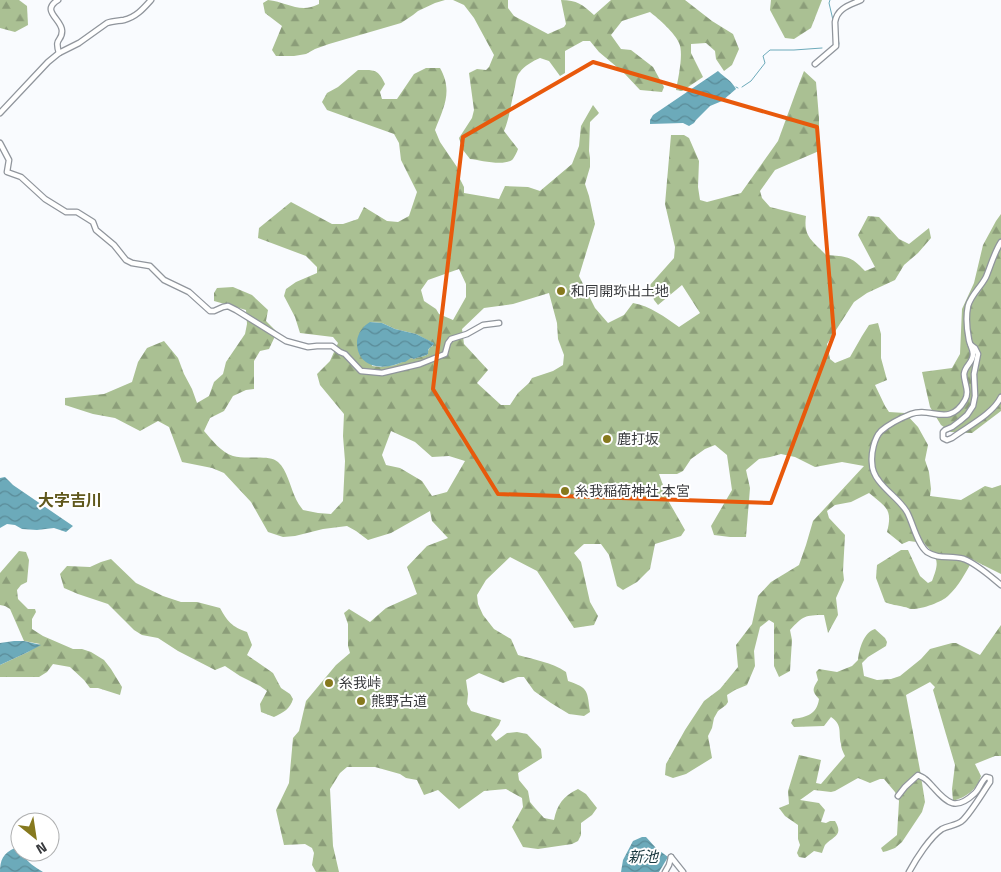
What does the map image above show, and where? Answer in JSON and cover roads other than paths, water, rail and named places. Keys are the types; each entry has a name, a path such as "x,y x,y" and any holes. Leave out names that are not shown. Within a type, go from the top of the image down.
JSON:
{"street":[{"path":"58,0 51,9 62,29 57,41 60,53"},
{"path":"0,113 41,68 60,53 79,44 108,23 124,20 141,12 151,0"},
{"path":"814,64 836,46 835,18 839,11 861,0"},
{"path":"0,143 9,160 7,172 21,177 46,199 66,212 77,212 93,222 96,230 114,245 126,260 150,266 164,280 189,292 210,311 228,306 286,341 308,347 332,346 345,354 361,370 382,373 432,360 445,354 448,343 452,339 483,326 499,323"},
{"path":"1001,242 986,277 968,306 968,333 973,351 973,359 964,372 967,392 965,399 957,409 946,415 923,412 912,413 880,432 876,439 872,464 879,481 906,510 919,541 925,550 936,557 953,557 964,560 989,575 1001,585"},
{"path":"971,345 978,354 974,374 975,396 973,406 960,422 945,430 942,435 943,438 949,440 989,412 995,407 1001,397"},
{"path":"898,796 911,780 918,775 926,779 943,798 952,804 958,804 976,792 982,781 990,778 990,782 964,819 958,825 945,827 939,831 918,855 909,872"},
{"path":"665,872 671,857 683,872"}],"water":[{"path":"718,71 736,89 722,101 710,106 694,123 689,126 683,123 650,124 653,115"},
{"path":"370,322 382,323 395,329 416,334 434,344 425,356 411,358 396,365 380,367 368,364 360,355 357,341 363,328"},
{"path":"5,477 13,485 73,526 66,532 54,528 22,529 15,525 7,524 0,528 0,478"},
{"path":"14,641 41,645 0,665 0,643"},
{"name":"新池","path":"646,837 668,857 659,872 621,872 623,860 633,841"},
{"path":"10,851 10,862 29,862 43,872 0,872 3,857"}],"waterway":[{"path":"830,0 833,20"},
{"path":"838,38 839,44"},
{"path":"742,87 751,81 765,63 763,56 770,50 822,48"}],"place":[{"name":"和同開珎出土地","path":"561,291"},
{"name":"鹿打坂","path":"607,439"},
{"name":"糸我稲荷神社 本宮","path":"565,491"},
{"name":"糸我峠","path":"329,683"},
{"name":"熊野古道","path":"361,701"}],"district":[{"name":"大字吉川","path":"70,500"}]}
